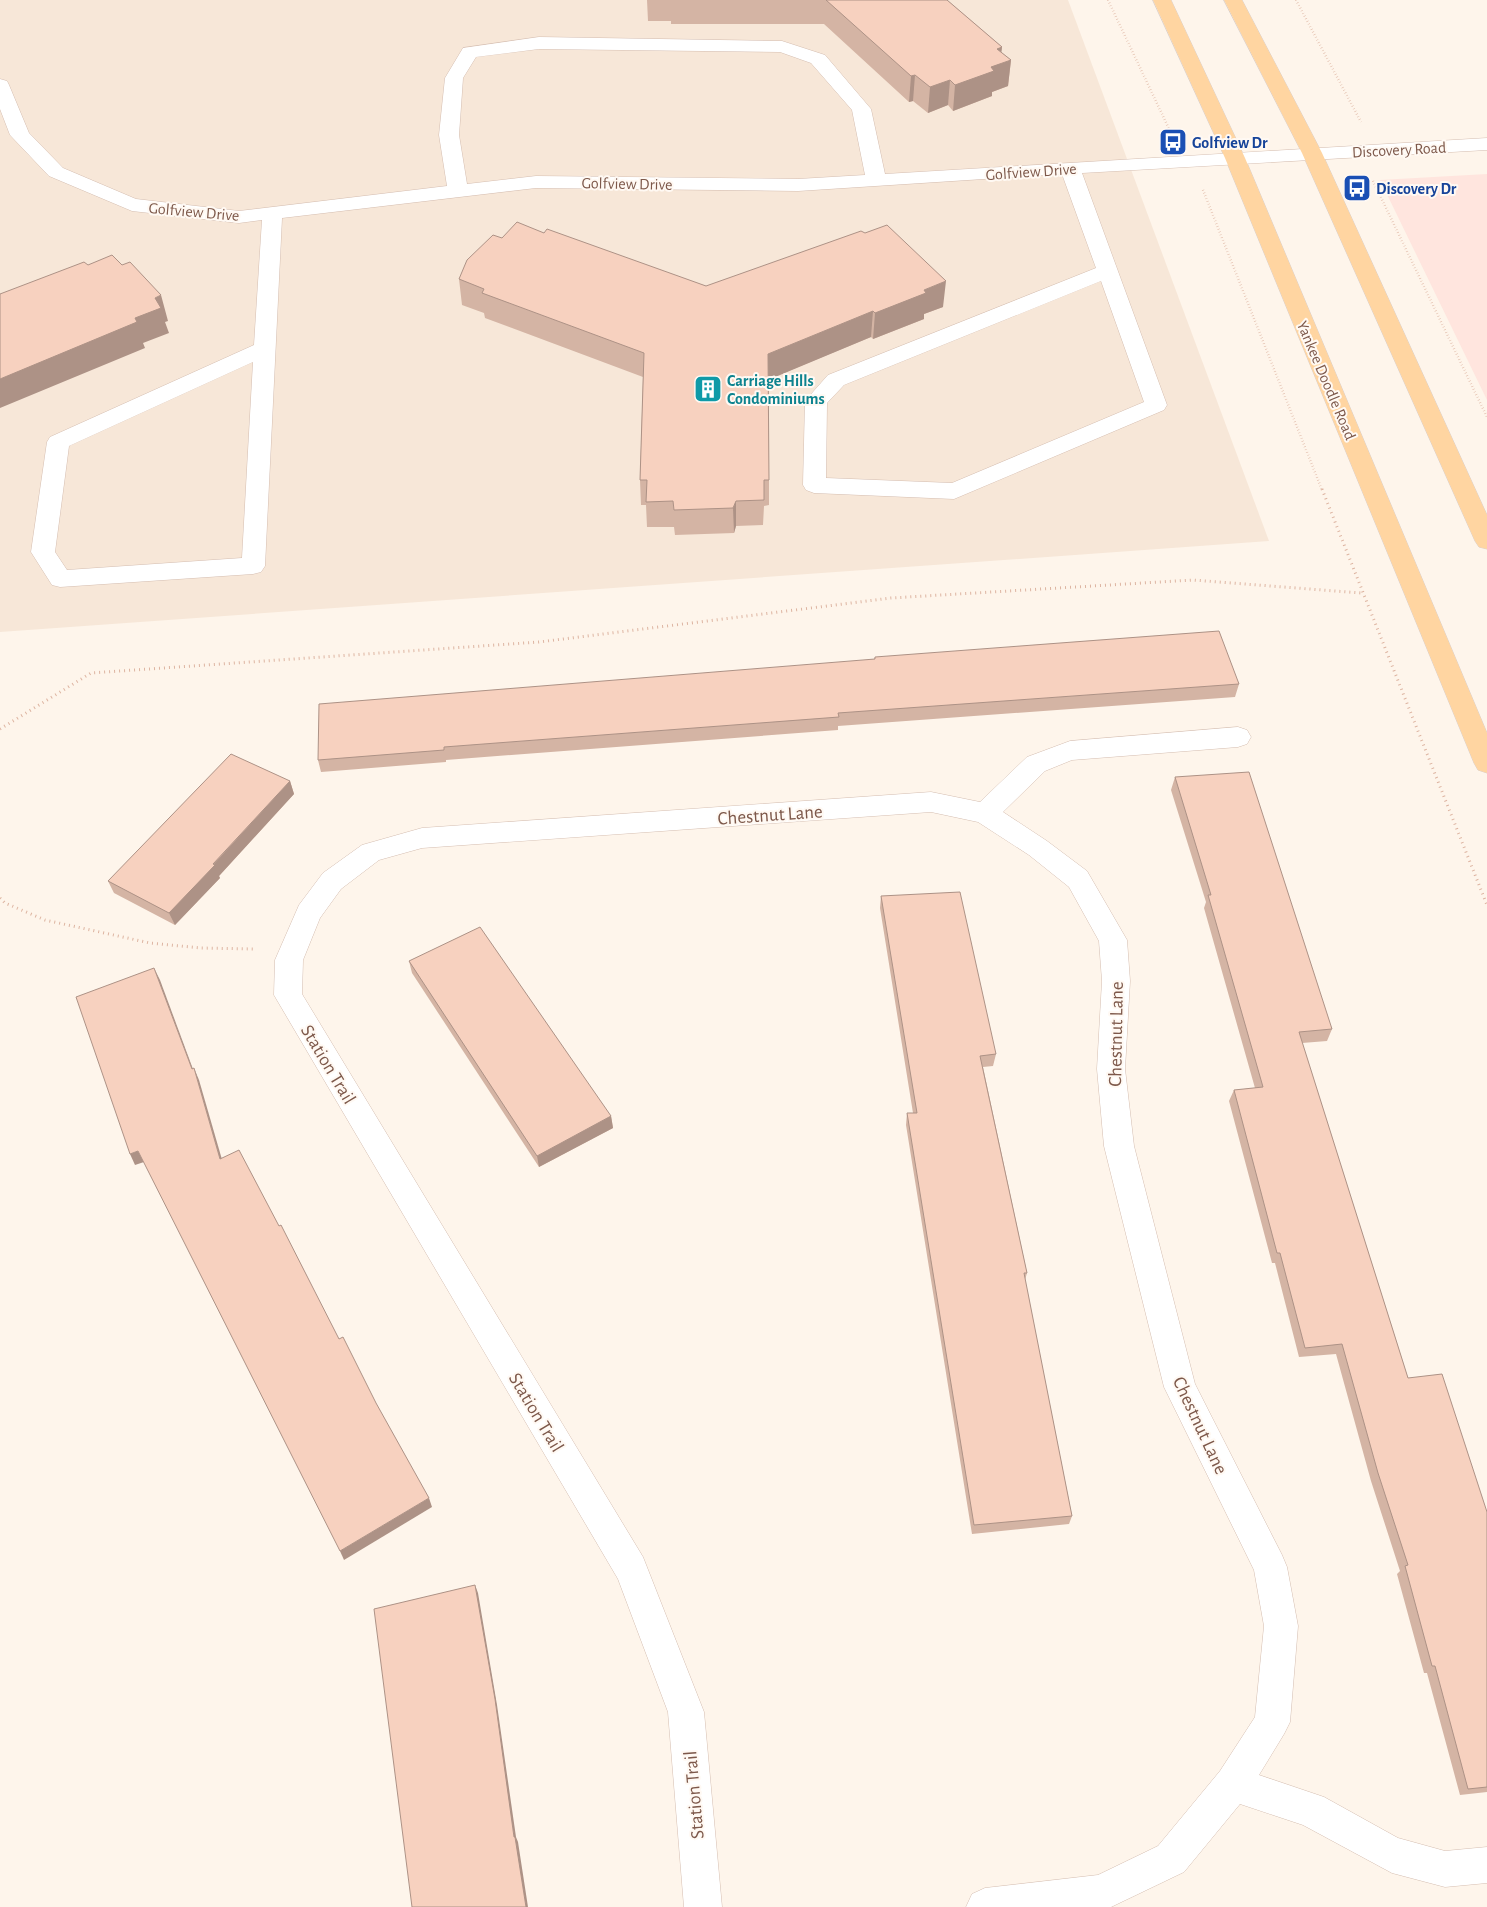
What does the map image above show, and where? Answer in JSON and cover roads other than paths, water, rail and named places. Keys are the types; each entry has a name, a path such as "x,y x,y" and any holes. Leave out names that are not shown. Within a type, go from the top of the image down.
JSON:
{"main road":[{"name":"Yankee Doodle Road","path":"1162,0 1235,158 1487,763"},
{"path":"1233,0 1312,153 1487,541"}],"street":[{"path":"458,191 449,135 454,78 470,52 539,42 782,47 818,59 861,109 876,180"},
{"name":"Golfview Drive","path":"0,85 20,135 56,172 132,205 239,217 536,182 798,185 1312,153"},
{"name":"Discovery Road","path":"1312,153 1487,144"},
{"path":"1070,168 1108,271 1156,405 954,491 814,485 816,402 836,380 1108,271"},
{"path":"265,348 58,442 43,552 60,579 253,566 265,348 272,213"},
{"path":"984,813 1036,764 1070,751 1238,737"},
{"name":"Chestnut Lane","path":"294,949 309,912 332,880 371,852 422,838 932,802 984,813 1038,848 1078,879 1113,940 1116,981 1111,1069 1119,1146 1180,1387 1270,1567 1282,1626 1272,1722 1233,1784 1171,1859 1100,1893 986,1907"},
{"name":"Station Trail","path":"294,949 289,960 288,995 631,1569 686,1712 703,1907"},
{"path":"1233,1784 1311,1810 1392,1855 1445,1869 1487,1865"}],"place":[{"name":"Golfview Dr","path":"1173,142"},
{"name":"Discovery Dr","path":"1357,188"},
{"name":"Carriage Hills Condominiums","path":"708,389"}]}
